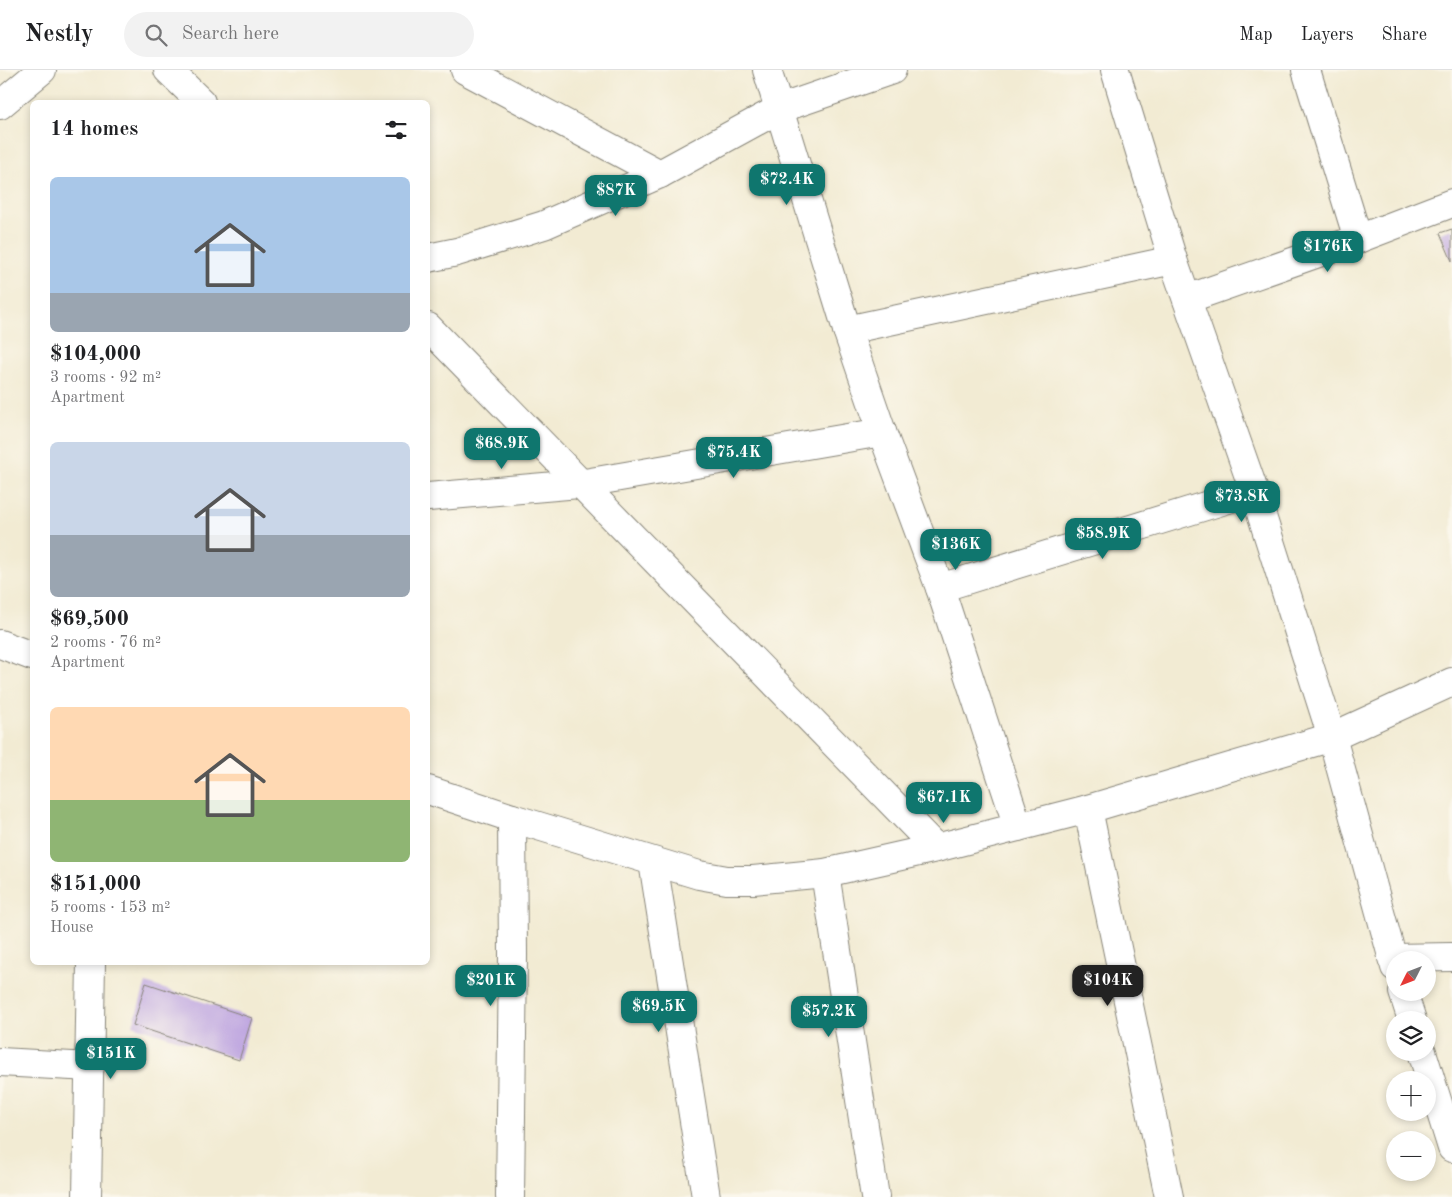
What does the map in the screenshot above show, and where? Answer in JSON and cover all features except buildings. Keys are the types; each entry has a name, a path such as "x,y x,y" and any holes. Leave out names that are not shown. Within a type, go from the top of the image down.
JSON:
{"street":[{"path":"0,105 42,70"},
{"path":"465,70 660,174"},
{"path":"767,70 847,330 882,432 940,588 1018,827"},
{"path":"430,258 456,252 544,225 660,174 779,109 892,70"},
{"path":"1115,70 1173,260 1254,491 1332,737 1391,951"},
{"path":"1306,70 1358,240"},
{"path":"1187,299 1358,240 1452,203"},
{"path":"847,330 1173,260"},
{"path":"430,329 936,848"},
{"path":"430,497 579,484 882,432"},
{"path":"940,588 1254,491"},
{"path":"0,644 30,655"},
{"path":"430,791 512,818 699,875 726,880 753,880 826,873 936,848 1088,809 1332,737 1452,682"},
{"path":"1088,809 1169,1197"},
{"path":"510,1197 513,955 512,818"},
{"path":"653,862 706,1197"},
{"path":"826,873 875,1197"},
{"path":"1436,958 1452,956"},
{"path":"87,1197 91,965"},
{"path":"1425,1061 1452,1148"},
{"path":"0,1062 90,1067"}]}
